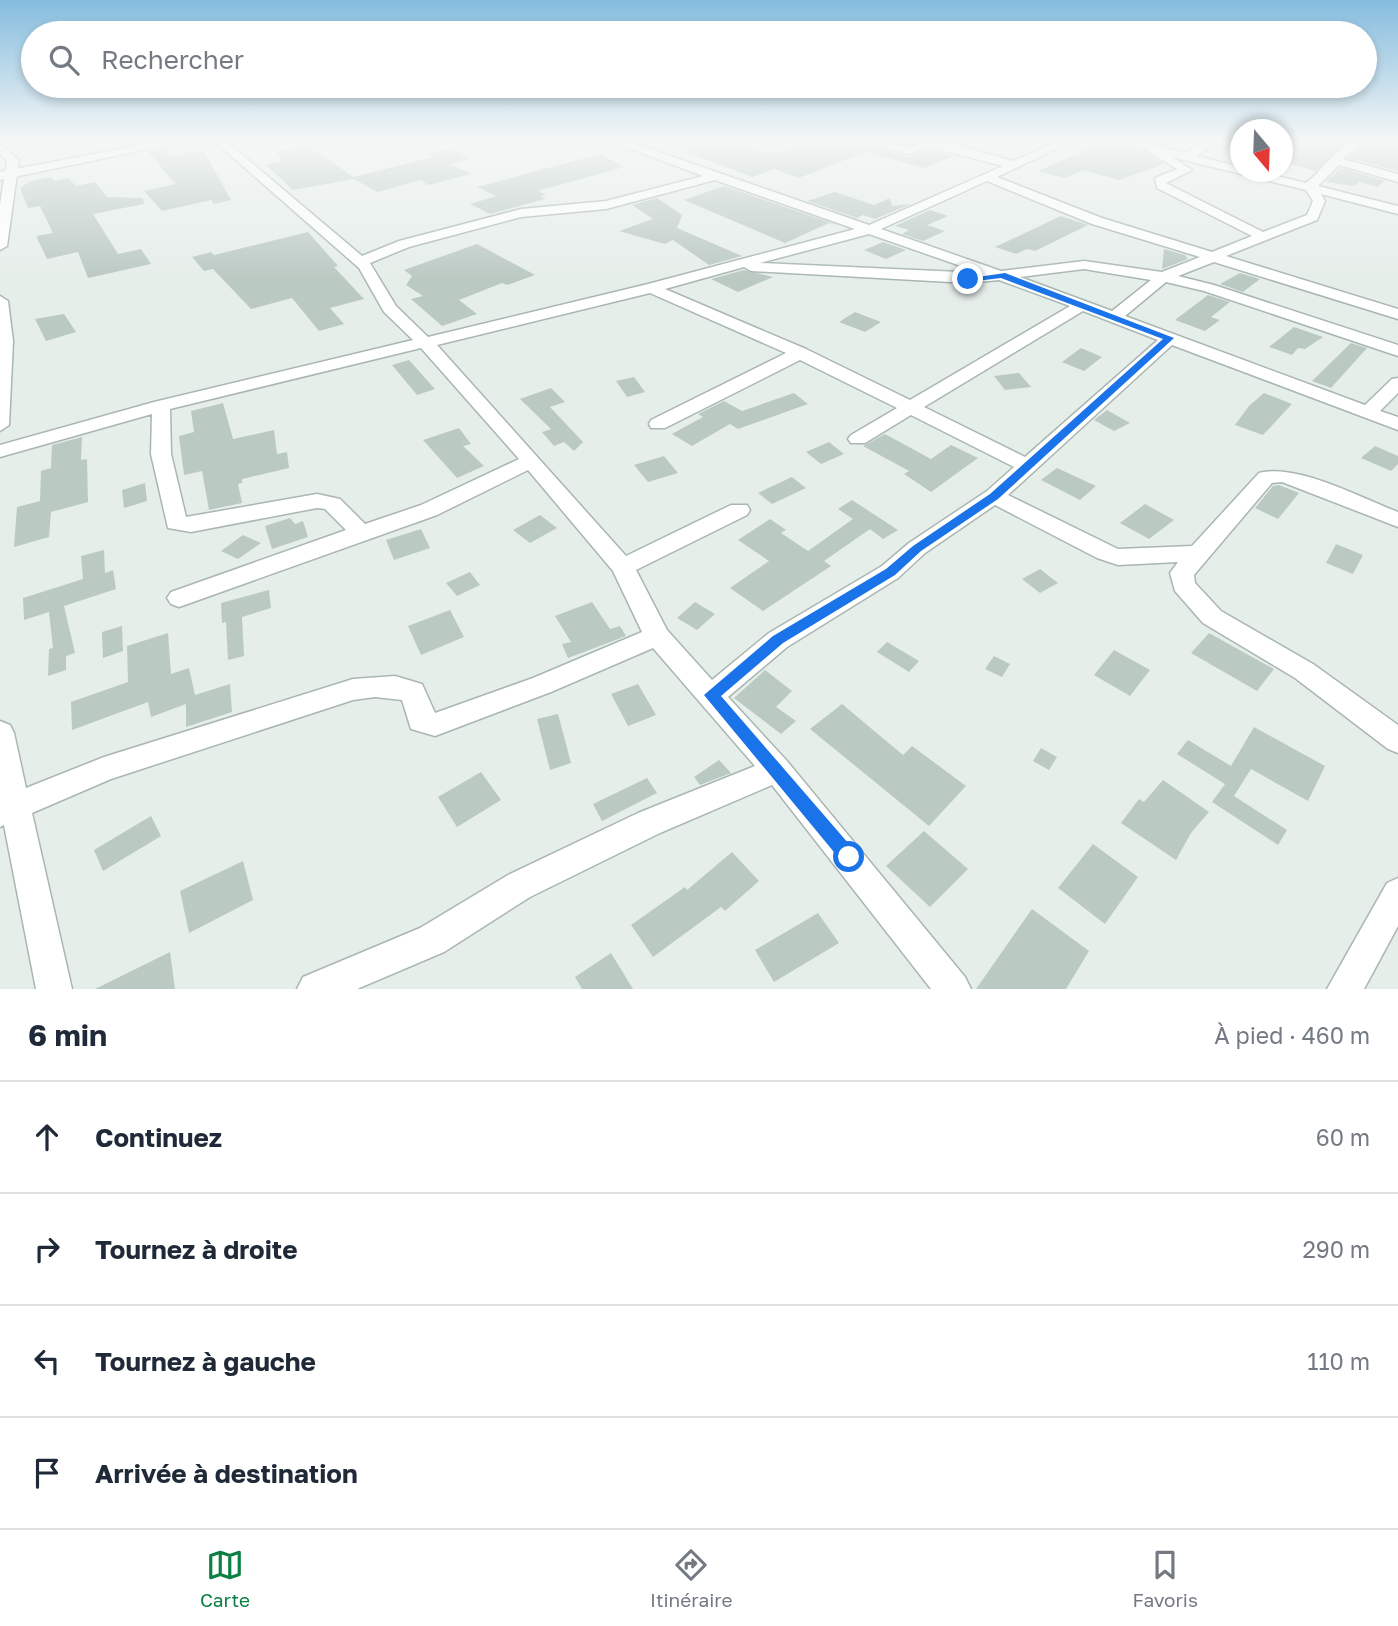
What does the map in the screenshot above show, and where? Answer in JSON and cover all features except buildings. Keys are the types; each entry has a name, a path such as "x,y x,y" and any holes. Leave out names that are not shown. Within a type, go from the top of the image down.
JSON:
{"street":[{"path":"0,246 4,187"},
{"path":"273,187 361,262 390,309 445,362 623,567 657,636 777,769 953,989"},
{"path":"361,262 404,244 521,213 606,205 674,187"},
{"path":"743,187 1002,275 1398,424"},
{"path":"0,451 161,406 652,288 871,229 964,187"},
{"path":"1013,187 1097,220 1398,314"},
{"path":"1165,187 1263,237"},
{"path":"1114,317 1163,277 1312,217 1319,201 1318,195 1311,187"},
{"path":"1314,187 1398,209"},
{"path":"735,266 968,279 1084,265 1163,277 1209,288 1398,351"},
{"path":"652,288 800,353 1030,467"},
{"path":"0,301 0,425"},
{"path":"858,439 1082,305"},
{"path":"712,695 778,639 890,572 917,548 994,496 1030,467 1170,338"},
{"path":"659,424 800,353"},
{"path":"1368,413 1398,383"},
{"path":"161,406 161,454 176,523 191,525 317,501 332,504 361,533"},
{"path":"179,598 429,510 531,461"},
{"path":"1398,520 1284,476 1274,475 1266,477 1182,573 1183,585 1212,617 1304,671 1398,741"},
{"path":"994,496 1105,553 1118,556 1196,555"},
{"path":"623,567 739,510"},
{"path":"7,810 82,777 169,747 250,725 313,701 373,687 397,685 413,692 421,721 435,725 542,685 657,636"},
{"path":"0,733 7,810 54,989"},
{"path":"315,989 432,940 519,886 649,822 777,769"},
{"path":"1345,989 1398,894"}],"route":[{"path":"849,857 712,695 778,639 890,572 917,548 994,496 1030,467 1170,338 1002,275 968,279"}]}
